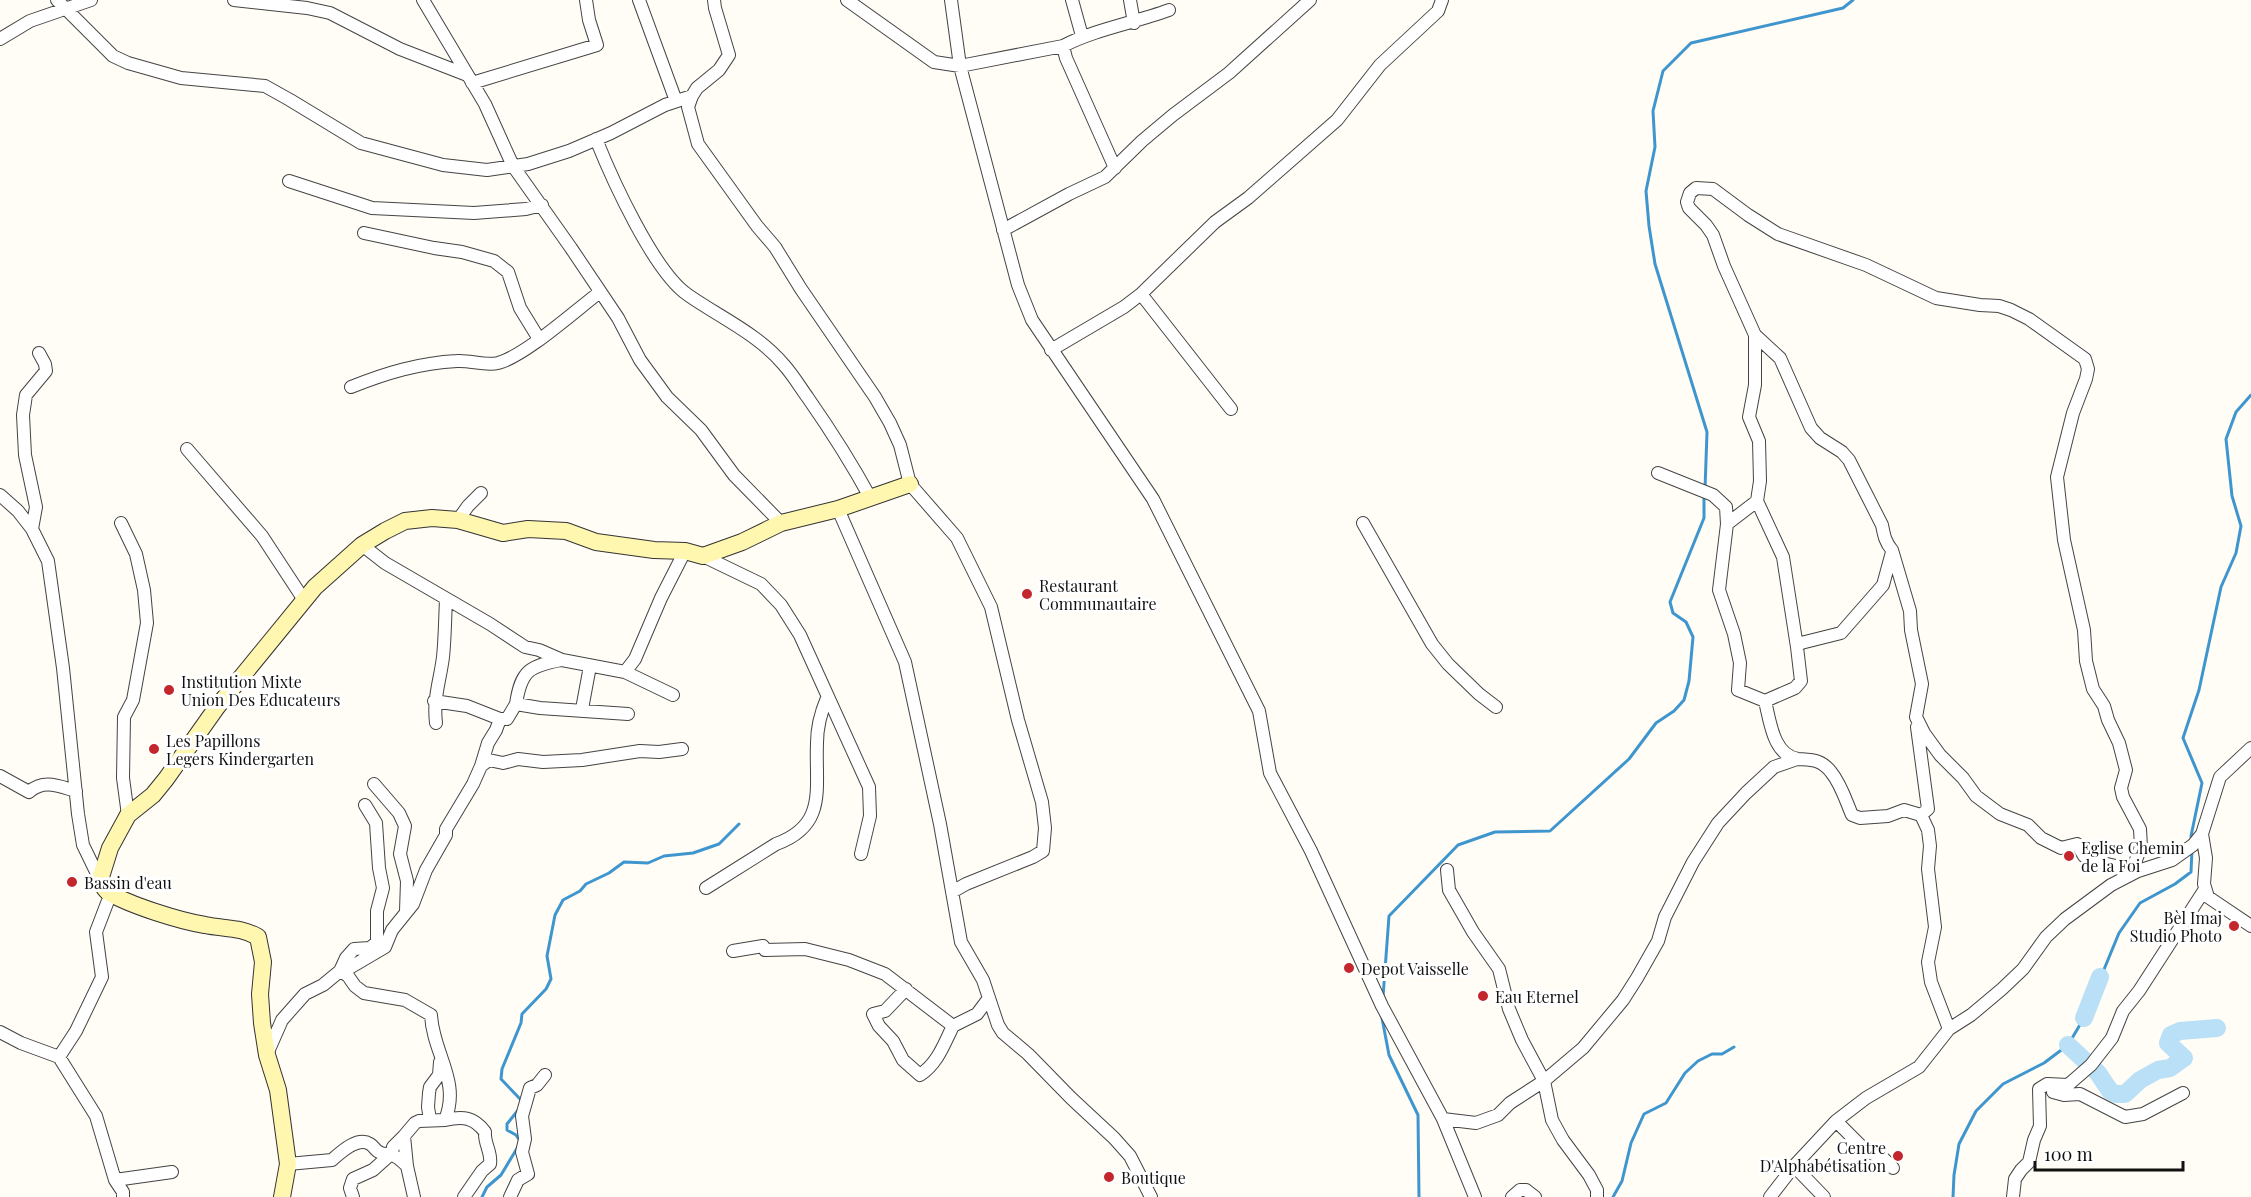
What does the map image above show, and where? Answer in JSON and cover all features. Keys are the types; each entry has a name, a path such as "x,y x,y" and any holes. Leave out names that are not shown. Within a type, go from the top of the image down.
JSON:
{"street":[{"path":"0,39 60,4 91,0"},
{"path":"234,0 308,8 330,13 400,49 470,79 597,45 589,20 586,0"},
{"path":"423,0 485,104 513,166 618,318 640,360 667,398 701,430 734,475 781,523"},
{"path":"639,0 676,101"},
{"path":"714,0 729,55 718,70 692,96 688,107 698,144 775,248 875,397 900,445 910,484 957,538 991,608 1018,720 1042,802 1046,828 1042,851 952,892"},
{"path":"847,0 934,62 960,66 1063,46 1082,36 1169,10"},
{"path":"951,0 960,66 1018,285 1029,312 1051,350 1158,509 1259,711 1269,773 1311,851 1382,1006 1443,1119 1474,1197"},
{"path":"1072,0 1082,36"},
{"path":"1131,0 1134,22"},
{"path":"1003,230 1105,177 1173,115 1229,74 1310,0"},
{"path":"1051,350 1124,307 1141,294 1215,222 1248,198 1337,120 1380,65 1438,11 1442,0"},
{"path":"60,4 77,18 113,56 128,63 182,78 265,86 361,142 400,155 443,165 487,170 528,164 569,151 676,101 692,96"},
{"path":"1063,46 1066,58 1115,168"},
{"path":"596,139 634,218 666,271 687,294 751,335 784,364 822,418 871,499"},
{"path":"289,181 372,208 474,213 526,209 542,205"},
{"path":"1921,815 1928,808 1916,717 1922,684 1911,630 1910,611 1892,550 1887,544 1877,513 1849,460 1842,452 1820,438 1811,428 1780,358 1755,335 1724,266 1713,235 1707,225 1689,208 1687,202 1690,194 1696,188 1713,189 1778,234 1866,265 1936,298 1999,306 2011,310 2085,359 2088,369 2086,379 2073,413 2057,477 2064,540 2084,630 2086,661 2093,689 2104,706 2108,720 2120,743 2127,770 2121,788 2123,797 2140,829 2141,847 2133,870"},
{"path":"364,233 462,252 494,261 508,272 520,309 539,339"},
{"path":"351,387 388,372 423,364 460,360 496,363 507,359 539,339 600,292"},
{"path":"1141,294 1231,410"},
{"path":"1658,473 1713,495 1725,507 1727,524 1719,590 1734,634 1740,663 1738,690 1766,701 1795,688 1801,681 1783,557 1757,501 1760,481 1759,441 1749,417 1755,385 1755,335"},
{"path":"32,529 35,500 25,454 23,415 26,395 46,371 39,353"},
{"path":"187,449 262,536 304,600"},
{"path":"703,556 742,542 781,523 838,509 910,484"},
{"path":"458,520 481,492"},
{"path":"0,495 18,511 32,529 48,561 83,845 109,898 96,932 102,977 76,1031 59,1057"},
{"path":"1727,524 1757,501"},
{"path":"838,509 905,662 961,942 983,980 998,1025 1003,1033 1114,1137 1130,1156 1151,1197"},
{"path":"103,886 110,848 128,815 153,795 217,707 304,600 340,563 362,545 405,521 432,519 458,520 503,533 528,529 566,531 596,542 654,550 685,551 703,556 761,584 774,597 800,635 869,787 870,816 861,854"},
{"path":"121,523 136,554 144,590 147,623 133,700 124,717 123,769 128,815"},
{"path":"1364,523 1432,644 1448,664 1496,707"},
{"path":"362,545 385,563 525,647 539,650 562,660 625,672 673,695"},
{"path":"1797,647 1801,643 1841,633 1883,585 1892,550"},
{"path":"625,672 635,659 661,598 685,551"},
{"path":"436,723 434,701 440,679 446,600"},
{"path":"434,701 467,706 500,719 507,719 516,704 523,678 528,671 548,662 562,660"},
{"path":"582,709 590,666"},
{"path":"706,888 776,844 787,840 806,826 818,799 817,741 820,714 827,698"},
{"path":"1766,701 1772,734 1786,755 1797,759"},
{"path":"516,704 540,708 582,709 628,714"},
{"path":"1916,717 1940,755 1963,778 1976,796 1994,809 2010,819 2028,825 2041,838 2061,848 2077,843 2084,856 2133,870"},
{"path":"267,1055 282,1020 304,994 323,985 340,971 351,967 374,952 383,950 392,930 413,904 426,870 446,835 446,829 473,784 488,743 500,719"},
{"path":"481,766 489,760 503,763 518,759 543,762 582,760 640,751 659,753 682,748"},
{"path":"1770,1197 1794,1166 1836,1121 1866,1098 1919,1067 1949,1029 1971,1015 2002,989 2023,969 2046,938 2065,919 2133,870 2172,860 2193,845 2202,834 2220,777 2251,748"},
{"path":"1443,1119 1482,1122 1498,1115 1510,1103 1544,1081 1583,1048 1628,993 1658,941 1665,917 1693,861 1718,823 1774,767 1797,759 1813,759 1831,771 1852,815 1860,818 1888,816 1904,810 1921,815 1928,830 1930,846 1928,869 1935,927 1928,962 1931,982 1949,1029"},
{"path":"0,776 29,792 36,786 48,783 75,791"},
{"path":"374,784 399,813 405,826 400,854 407,881 406,911"},
{"path":"340,971 346,958 354,949 370,948 377,942 377,911 383,888 379,868 376,823 364,805"},
{"path":"2202,834 2206,858 2205,889 2208,897 2251,926"},
{"path":"1447,870 1449,890 1473,932 1499,969 1509,1009 1522,1040 1544,1081 1552,1120 1563,1140 1589,1175 1597,1190 1597,1197"},
{"path":"103,886 147,909 201,924 244,929 258,937 263,962 260,994 262,1023 267,1055 278,1089 288,1164 282,1197"},
{"path":"2013,1197 2013,1186 2017,1174 2029,1162 2032,1154 2034,1140 2040,1126 2040,1114 2046,1101 2058,1089 2078,1077 2112,1038 2123,1011 2139,991 2205,889"},
{"path":"733,951 763,946 765,950 805,949 830,954 885,974 952,1026"},
{"path":"340,971 364,993 405,1000 431,1015 431,1030 452,1096 451,1106 445,1120"},
{"path":"906,989 885,1011 873,1014 879,1026 893,1041 903,1060 920,1075 929,1069 939,1056 952,1026 976,1014 989,998"},
{"path":"0,1032 21,1043 59,1057 96,1116 115,1180 123,1192 123,1197"},
{"path":"430,1120 428,1107 430,1087 439,1075 441,1058"},
{"path":"510,1197 518,1180 528,1173 522,1152 525,1139 522,1116 526,1099 530,1088 537,1085 545,1075"},
{"path":"2058,1089 2064,1095 2080,1095 2125,1117 2143,1114 2183,1093"},
{"path":"352,1197 350,1188 353,1179 373,1170 392,1154 393,1147 415,1123 467,1117 475,1121 484,1132 491,1158 490,1164 482,1171 464,1197"},
{"path":"1836,1121 1865,1150 1884,1159 1893,1168"},
{"path":"404,1136 406,1166 414,1197"},
{"path":"288,1164 332,1160 341,1150 364,1142 369,1143 377,1151 392,1154 406,1166"},
{"path":"1794,1166 1824,1197"},
{"path":"115,1180 172,1172"},
{"path":"1512,1197 1520,1190 1526,1190 1535,1197"}],"waterway":[{"path":"1705,489 1707,432 1655,264 1649,226 1646,191 1655,147 1653,111 1663,71 1691,43 1843,8 1853,0"},
{"path":"2192,841 2191,836 2202,783 2183,738 2199,690 2221,587 2236,553 2241,526 2232,496 2226,439 2236,412 2251,395"},
{"path":"1383,997 1389,916 1458,845 1495,832 1550,831 1629,759 1656,723 1674,711 1684,700 1689,681 1693,637 1686,622 1673,613 1670,602 1704,518 1704,495"},
{"path":"521,1100 501,1079 502,1069 521,1023 522,1014 546,989 551,979 547,956 555,915 563,900 624,862 648,863 664,856 693,853 719,844 739,824"},
{"path":"1953,1197 1959,1144 1976,1111 2003,1084 2044,1063 2068,1045 2084,1018 2119,933 2140,903 2175,884 2191,872 2192,850"},
{"path":"2084,1018 2100,977"},
{"path":"1382,1018 1389,1055 1418,1115 1419,1197"},
{"path":"2068,1045 2098,1073 2110,1091 2125,1094 2140,1080 2158,1070 2170,1068 2184,1058 2168,1043 2171,1035 2180,1031 2217,1028"},
{"path":"1613,1197 1622,1181 1631,1143 1644,1114 1666,1103 1685,1073 1698,1061 1712,1054 1722,1054 1734,1047"},
{"path":"482,1197 487,1187 501,1175 519,1145 520,1141 516,1135 507,1130 507,1124 519,1109"}],"place":[{"name":"Restaurant Communautaire","path":"1027,594"},
{"name":"Institution Mixte Union Des Educateurs","path":"169,690"},
{"name":"Les Papillons Legers Kindergarten","path":"154,749"},
{"name":"Eglise Chemin de la Foi","path":"2069,856"},
{"name":"Bassin d'eau","path":"72,882"},
{"name":"Bèl Imaj Studio Photo","path":"2234,926"},
{"name":"Depot Vaisselle","path":"1349,968"},
{"name":"Eau Eternel","path":"1483,996"},
{"name":"Centre D'Alphabétisation","path":"1898,1156"},
{"name":"Boutique","path":"1109,1177"}]}
